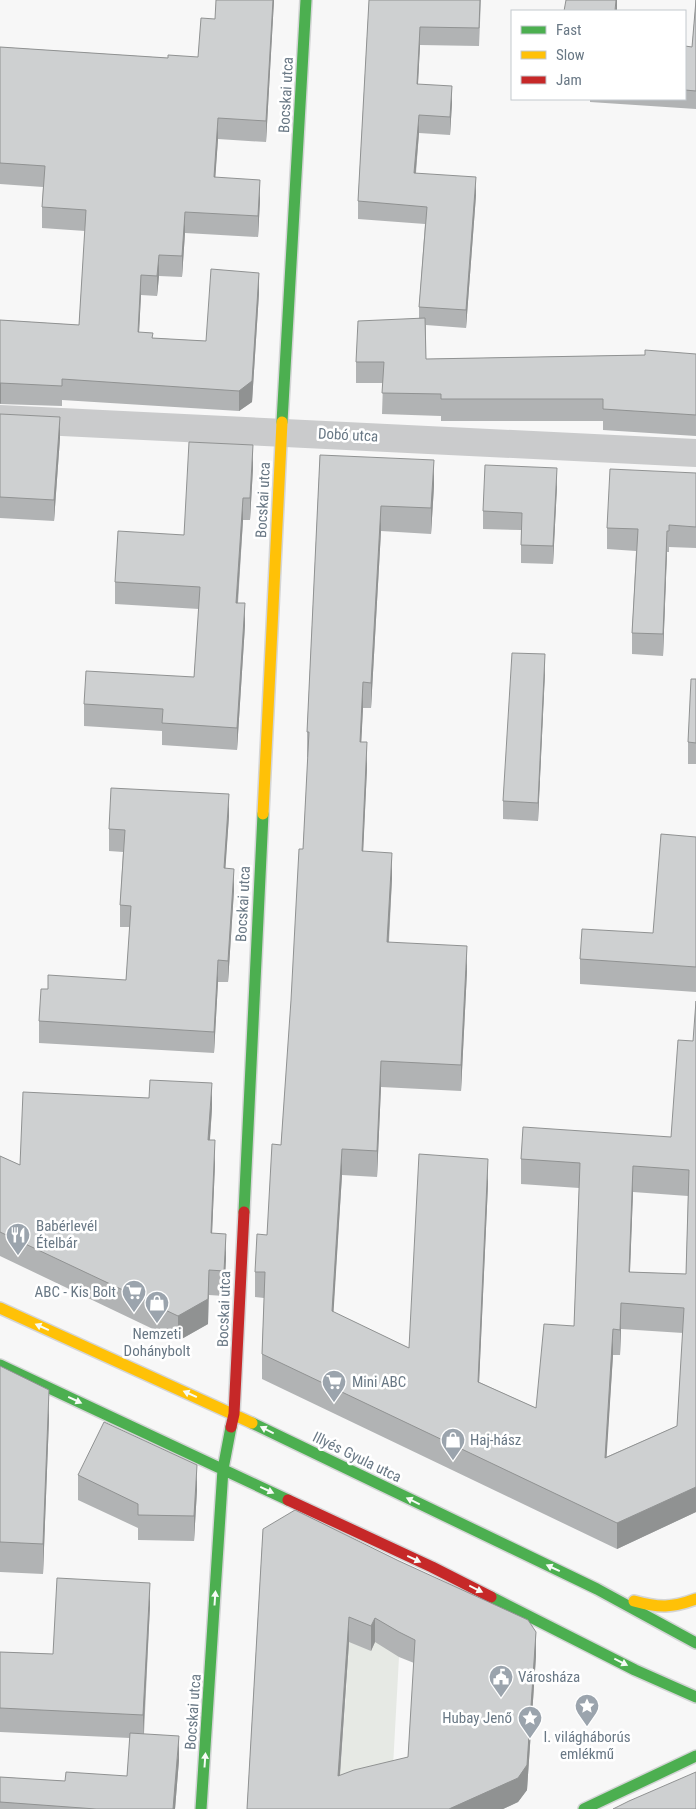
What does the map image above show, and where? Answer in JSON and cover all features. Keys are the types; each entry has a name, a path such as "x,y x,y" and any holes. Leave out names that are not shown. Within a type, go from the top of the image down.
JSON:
{"street":[{"name":"Bocskai utca","path":"202,1809 223,1469 234,1414 282,431 306,0"},
{"name":"Dobó utca","path":"0,419 696,452"},
{"name":"Illyés Gyula utca","path":"0,1308 234,1414 597,1589 696,1642"},
{"path":"0,1365 432,1567 635,1670 696,1697"},
{"path":"597,1589 657,1608 677,1606 696,1599"},
{"path":"584,1809 696,1756"}],"shaded area":[{"path":"379,1634 399,1657 392,1785 365,1809 325,1762 341,1762 347,1680 333,1635"}],"building":[{"path":"216,0 273,0 266,121 218,118 214,177 260,180 258,216 185,212 182,256 159,255 157,276 141,275 138,332 153,333 152,338 206,341 211,269 259,273 252,381 239,391 62,379 62,386 0,383 0,320 79,325 86,210 42,207 45,166 0,163 0,47 168,58 168,55 198,57 201,18 215,19"},
{"path":"369,0 480,0 479,28 420,27 417,84 452,86 450,117 419,115 414,173 476,177 466,310 419,307 427,207 358,201"},
{"path":"566,0 616,0 615,10 564,10"},
{"path":"696,0 696,91 686,90 686,46 692,47"},
{"path":"425,318 426,359 645,355 645,350 696,354 696,415 603,409 603,399 441,399 441,394 382,393 384,362 356,362 358,321"},
{"path":"0,414 60,417 54,500 0,497"},
{"path":"189,442 253,445 250,498 243,498 236,603 245,603 237,728 162,723 163,709 84,704 86,671 194,677 200,587 115,582 118,531 184,535"},
{"path":"320,455 434,460 431,508 381,506 371,683 363,682 360,742 367,742 362,851 392,853 387,942 467,946 461,1065 381,1061 377,1151 342,1149 332,1311 409,1348 419,1154 488,1159 478,1382 536,1408 544,1324 574,1326 580,1163 521,1159 523,1127 671,1137 678,1040 693,1041 696,1001 696,1487 617,1523 262,1354 265,1272 255,1272 257,1234 267,1235 272,1144 281,1145 299,849 303,849 309,732 307,732","holes":["633,1166 689,1170 686,1274 629,1272","621,1303 684,1308 677,1426 605,1458 613,1329 620,1330"]},
{"path":"485,465 557,468 553,546 521,545 522,513 483,511"},
{"path":"610,469 696,473 696,527 669,525 669,531 667,531 663,634 632,633 638,529 607,528"},
{"path":"512,653 545,654 538,803 503,801"},
{"path":"691,679 696,679 696,743 688,742"},
{"path":"111,788 229,794 224,868 234,869 228,961 218,960 214,1032 39,1021 41,989 48,989 48,975 126,980 131,906 120,905 125,830 109,829"},
{"path":"661,834 696,837 696,967 580,959 582,929 653,933"},
{"path":"150,1080 212,1083 208,1140 215,1140 211,1233 226,1234 224,1271 209,1270 208,1299 178,1316 0,1232 0,1156 20,1165 23,1092 149,1098"},
{"path":"0,1366 49,1390 43,1544 0,1542"},
{"path":"104,1422 197,1465 194,1516 138,1515 138,1504 78,1475"},
{"path":"295,1510 399,1561 528,1620 536,1632 527,1765 518,1778 449,1809 247,1809 263,1529","holes":["349,1617 371,1626 375,1618 415,1640 408,1757 354,1770 338,1776"]},
{"path":"57,1578 150,1583 143,1715 0,1708 0,1652 53,1654"},
{"path":"130,1733 179,1736 173,1809 96,1809 0,1802 0,1777 65,1781 66,1772 127,1776"},
{"path":"696,1772 696,1809 613,1809 629,1801"}],"traffic: fast":[{"path":"282,422 306,0"},
{"path":"244,1212 263,814"},
{"path":"0,1365 288,1500"},
{"path":"252,1423 597,1589 696,1643"},
{"path":"201,1809 223,1469 231,1427"},
{"path":"491,1597 635,1670 696,1697"},
{"path":"584,1809 696,1756"}],"traffic: slow":[{"path":"263,814 282,422"},
{"path":"0,1308 252,1423"},
{"path":"634,1601 665,1606 696,1599"}],"traffic: jam":[{"path":"231,1427 234,1414 244,1212"},
{"path":"288,1500 432,1567 491,1597"}],"place":[{"name":"Babérlevél Ételbár","path":"18,1256"},
{"name":"ABC - Kis Bolt","path":"134,1313"},
{"name":"Nemzeti Dohánybolt","path":"157,1324"},
{"name":"Mini ABC","path":"334,1403"},
{"name":"Haj-hász","path":"453,1461"},
{"name":"Városháza","path":"501,1698"},
{"name":"I. világháborús emlékmű","path":"587,1727"},
{"name":"Hubay Jenő","path":"530,1739"}]}
